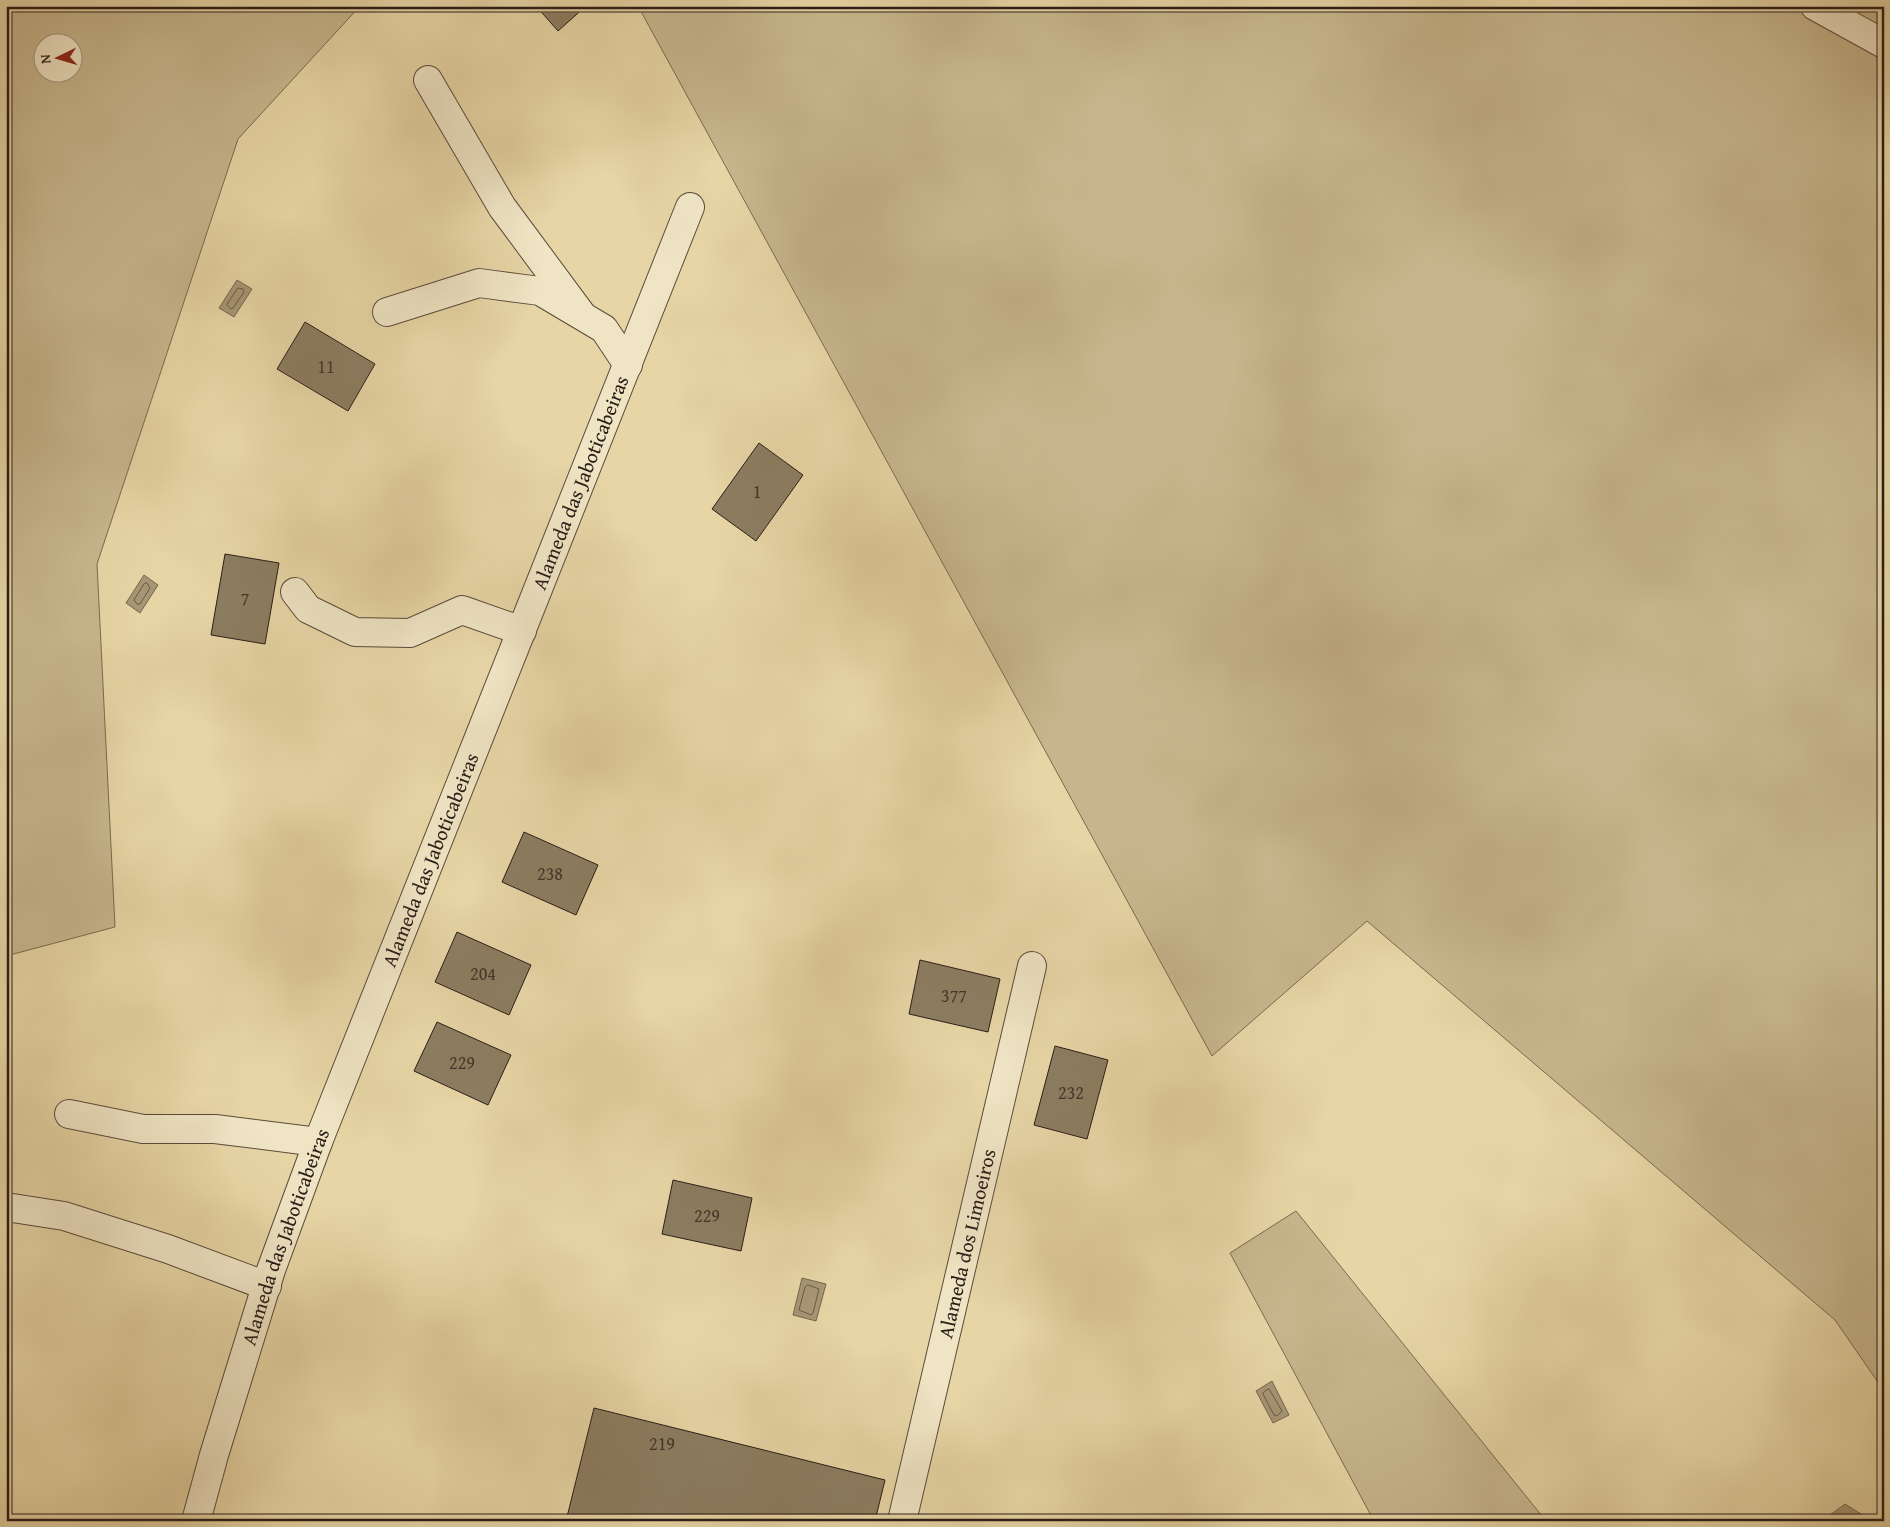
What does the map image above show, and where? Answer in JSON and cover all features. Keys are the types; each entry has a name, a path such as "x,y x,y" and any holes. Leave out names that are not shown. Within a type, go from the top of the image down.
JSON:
{"street":[{"path":"1815,6 1884,44"},
{"path":"428,80 502,207 582,315"},
{"name":"Alameda das Jaboticabeiras","path":"196,1521 214,1455 267,1286 318,1142 690,207"},
{"path":"387,312 479,283 540,291 604,329 628,365"},
{"path":"295,592 308,609 355,632 410,633 462,610 522,631"},
{"name":"Alameda dos Limoeiros","path":"902,1521 1032,966"},
{"path":"69,1114 143,1129 215,1128 318,1142"},
{"path":"6,1206 64,1216 168,1249 267,1286"}],"shaded area":[{"path":"6,6 360,6 238,139 97,564 115,927 6,956"},
{"path":"638,6 1884,6 1884,1391 1835,1320 1367,921 1212,1056"},
{"path":"1296,1211 1546,1521 1374,1521 1230,1253"}],"water":[{"path":"237,280 252,289 234,317 219,308"},
{"path":"144,575 158,585 140,613 126,603"},
{"path":"802,1278 826,1284 816,1321 793,1315"},
{"path":"1272,1381 1289,1415 1273,1423 1256,1391"},
{"path":"1845,1504 1872,1521 1822,1521"}],"building":[{"path":"536,6 586,6 558,31"},
{"path":"305,322 375,364 348,411 277,369"},
{"path":"759,443 803,475 756,541 712,509"},
{"path":"225,554 279,563 265,644 211,635"},
{"path":"524,832 598,865 576,915 502,882"},
{"path":"457,932 531,965 509,1015 435,982"},
{"path":"920,960 1000,979 988,1032 909,1014"},
{"path":"437,1022 511,1055 488,1105 414,1071"},
{"path":"1055,1046 1108,1060 1087,1139 1034,1125"},
{"path":"673,1180 752,1198 741,1251 662,1234"},
{"path":"594,1408 885,1480 875,1521 566,1521"},
{"path":"959,1516 978,1521 957,1521"}]}
